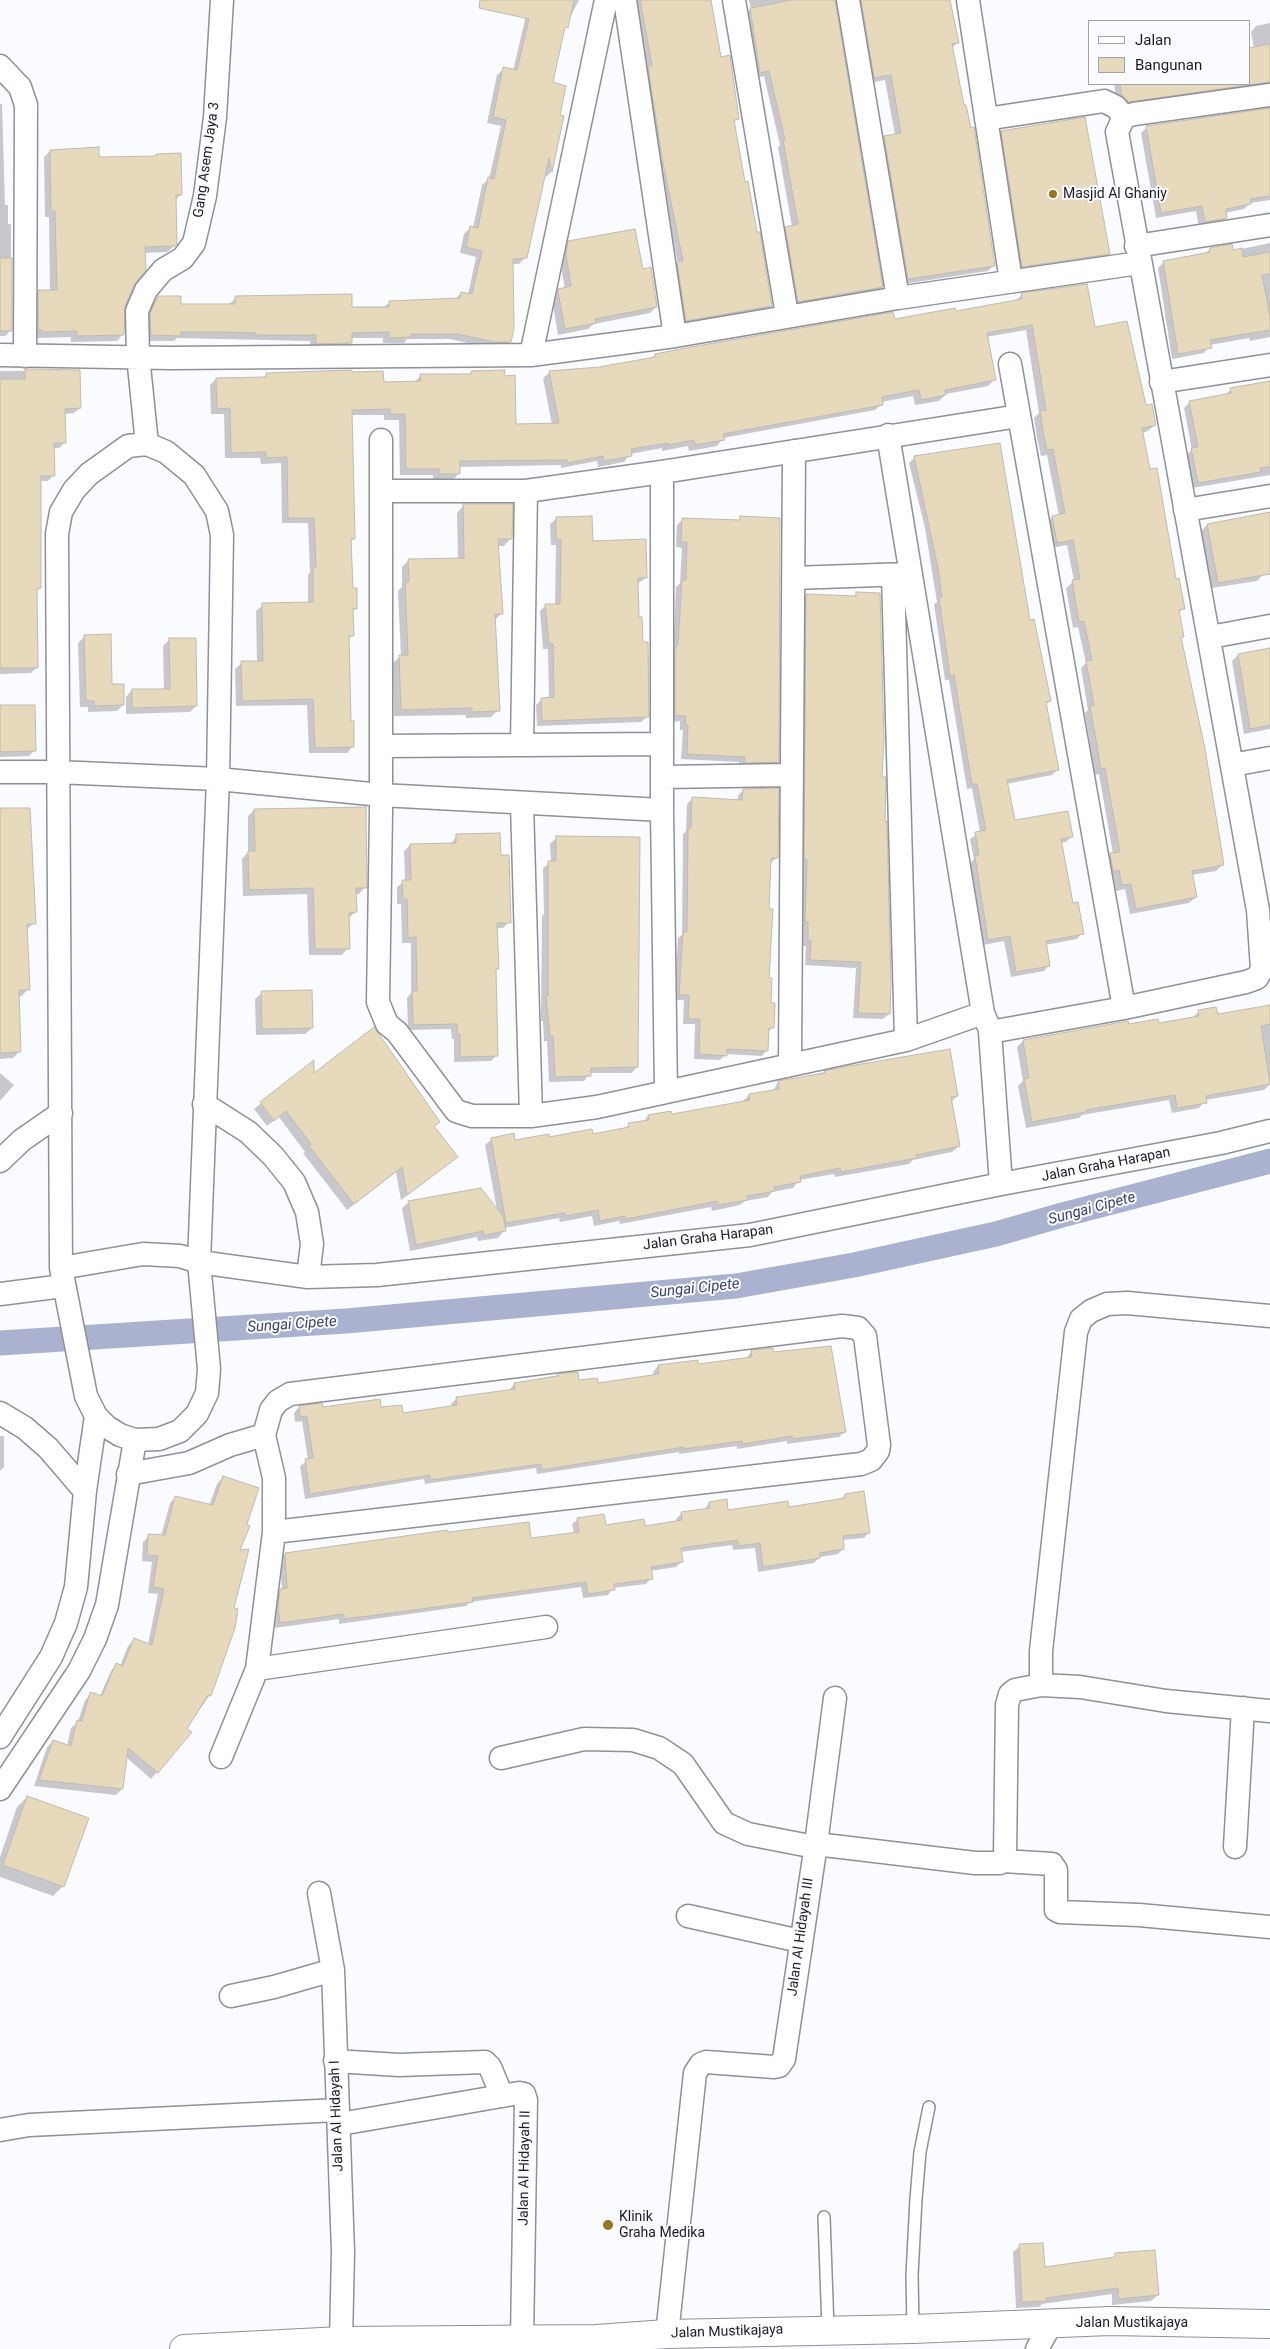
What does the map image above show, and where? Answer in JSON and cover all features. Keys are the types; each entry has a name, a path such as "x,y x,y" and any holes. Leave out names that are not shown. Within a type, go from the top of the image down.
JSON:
{"main road":[{"name":"Jalan Mustikajaya","path":"184,2349 240,2348 341,2341 522,2338 596,2339 667,2334 828,2329 914,2330 969,2325 1110,2321 1270,2324"}],"street":[{"name":"Gang Asem Jaya 3","path":"147,444 138,356 137,311 146,290 163,270 182,258 194,243 205,196 215,117 222,0"},
{"path":"531,356 606,0"},
{"path":"625,0 675,336"},
{"path":"734,0 787,315"},
{"path":"848,0 898,298"},
{"path":"970,0 1011,281"},
{"path":"0,66 20,88 26,105 25,356"},
{"path":"381,440 381,795 378,1002 387,1024 397,1032 456,1111 472,1116 531,1116 597,1107 986,1022 1124,1008 1246,982 1256,978 1262,969 1264,909 1232,765 1117,132 1124,117 1134,114 1270,95"},
{"path":"986,120 1104,101 1116,107 1124,117"},
{"path":"0,355 531,356 675,336 787,315 1011,281 1270,225"},
{"path":"1010,364 1124,1008"},
{"path":"1161,382 1270,365"},
{"path":"381,491 526,491 662,472 888,435 1019,416"},
{"path":"888,435 902,574 986,1022 1001,1184"},
{"path":"147,444 166,452 194,475 216,511 220,527 218,779 199,1262 209,1369 208,1393 198,1414 180,1431 159,1439 135,1440 114,1431 96,1416 86,1396 62,1277 57,772 57,534 61,512 74,490 89,474 128,446 147,444"},
{"path":"790,1064 794,451"},
{"path":"662,472 662,810 666,1092"},
{"path":"522,745 526,491"},
{"path":"1185,510 1270,496"},
{"path":"793,578 902,574"},
{"path":"902,574 906,1040"},
{"path":"1210,637 1270,626"},
{"path":"381,746 662,744"},
{"path":"1232,765 1270,758"},
{"path":"0,772 57,772 218,779 381,795 662,810"},
{"path":"662,777 791,775"},
{"path":"522,804 531,1116"},
{"path":"204,1104 248,1132 273,1156 294,1182 307,1212 311,1236 308,1277"},
{"path":"0,1161 22,1140 61,1113"},
{"name":"Jalan Graha Harapan","path":"199,1262 308,1277 377,1275 750,1235 1001,1184 1221,1143 1270,1131"},
{"path":"0,1294 142,1254 180,1256 199,1262"},
{"path":"1041,1685 1041,1651 1075,1341 1081,1319 1091,1311 1106,1304 1127,1303 1270,1316"},
{"path":"221,1757 257,1669 274,1532 274,1478 264,1435 271,1410 278,1401 290,1394 842,1326 858,1328 865,1336 879,1445 878,1451 871,1460 844,1468 274,1532"},
{"path":"0,1412 25,1428 48,1448 85,1490"},
{"path":"0,1737 31,1692 51,1657 66,1623 76,1587 85,1490 96,1416"},
{"path":"128,1474 189,1463 230,1445 264,1435"},
{"path":"0,1789 79,1671 95,1639 107,1605 118,1550 128,1474 135,1440"},
{"path":"257,1669 546,1627"},
{"path":"51,1657 79,1671"},
{"path":"1003,1861 1006,1856 1007,1704 1010,1694 1015,1690 1041,1685 1080,1687 1166,1701 1270,1712"},
{"path":"31,1692 55,1706"},
{"name":"Jalan Al Hidayah III","path":"667,2334 695,2073 701,2064 706,2062 774,2067 782,2063 816,1845 835,1698"},
{"path":"1235,1847 1243,1708"},
{"path":"501,1758 584,1739 633,1740 659,1748 683,1764 724,1823 748,1834 816,1845 975,1863 1000,1863 1003,1861 1052,1864 1056,1870 1056,1910 1060,1912 1139,1915 1270,1927"},
{"name":"Jalan Al Hidayah I","path":"319,1893 333,1970 343,2252 341,2341"},
{"path":"688,1916 800,1940"},
{"path":"231,1996 274,1987 333,1970"},
{"path":"335,2062 399,2065 485,2062 490,2068 502,2096"},
{"name":"Jalan Al Hidayah II","path":"0,2130 29,2125 339,2117 519,2093 524,2094 526,2100 522,2338"},
{"path":"1037,2349 1051,2324"}],"lane":[{"path":"914,2330 912,2275 916,2199 920,2152 929,2107"},
{"path":"824,2217 828,2329"}],"building":[{"path":"480,0 574,0 568,28 565,27 553,82 566,86 560,115 564,116 552,172 549,158 527,258 513,259 514,329 511,342 495,342 457,334 411,334 411,337 389,338 389,332 352,333 352,343 316,344 316,335 181,332 181,336 151,335 150,314 158,296 181,296 181,304 235,304 235,296 352,294 352,307 389,307 389,301 460,298 461,292 472,294 482,251 466,247 470,226 478,228 488,177 494,179 506,120 493,117 503,67 517,70 529,19 479,8"},
{"path":"640,0 711,0 721,57 730,55 739,119 734,120 745,182 748,181 757,232 760,232 772,306 686,321 677,262 683,261 662,158 648,66 652,65"},
{"path":"791,0 835,0 883,287 798,302 785,227 798,224 783,140 785,140 769,71 760,73 750,8"},
{"path":"861,0 950,0 959,43 952,44 964,105 966,105 971,128 974,127 995,266 908,279 884,136 901,133 891,75 874,78"},
{"path":"1270,44 1270,82 1250,85 1250,48"},
{"path":"1120,85 1249,85 1129,102 1122,96"},
{"path":"1270,108 1270,196 1250,199 1251,204 1226,209 1227,218 1205,222 1202,206 1161,213 1146,126"},
{"name":"Masjid Al Ghaniy","path":"1085,117 1110,254 1022,267 1001,131"},
{"path":"99,147 99,157 156,156 156,154 181,153 182,195 176,195 177,244 175,246 145,247 146,270 134,285 125,306 124,335 77,336 77,331 42,332 42,330 38,330 38,290 57,290 55,211 51,211 50,150"},
{"path":"635,229 643,269 651,267 657,307 595,319 596,323 565,329 558,289 571,286 566,254 568,241"},
{"path":"1232,244 1233,250 1242,248 1243,257 1270,252 1270,274 1262,275 1270,317 1270,330 1210,340 1212,348 1178,354 1163,261 1210,252 1210,248"},
{"path":"0,258 12,258 12,331 0,331"},
{"path":"1087,284 1095,327 1127,321 1146,405 1152,404 1156,425 1142,428 1150,469 1157,468 1176,579 1179,578 1185,609 1179,610 1184,637 1181,637 1205,749 1224,865 1192,871 1197,897 1136,909 1131,884 1122,885 1119,870 1113,872 1110,853 1120,852 1105,768 1101,769 1090,706 1094,705 1086,661 1092,660 1084,621 1079,622 1072,580 1080,579 1073,540 1057,543 1052,516 1065,513 1053,449 1047,450 1043,431 1040,411 1046,410 1032,325 987,333 996,380 945,390 946,395 921,400 919,390 882,397 883,405 723,434 725,440 695,445 694,440 631,449 632,456 604,461 603,456 567,463 567,460 460,461 460,474 439,474 439,469 406,469 405,414 390,414 390,409 352,410 355,539 351,539 353,588 357,588 357,609 353,609 354,636 349,636 351,721 354,721 354,747 315,748 313,699 242,701 241,661 263,661 262,603 313,602 313,567 316,567 314,518 288,518 287,457 266,458 266,452 231,453 230,408 217,409 216,378 266,377 266,373 352,370 352,372 383,371 384,382 421,381 420,374 471,374 471,371 505,370 504,376 515,375 516,424 559,423 549,371 599,367 655,357 655,354 691,347 893,312 895,319 955,308 956,311 1022,299 1021,293"},
{"path":"25,369 80,370 81,408 65,409 66,443 54,443 55,476 41,476 41,588 37,589 38,668 0,668 0,379 25,379"},
{"path":"1270,381 1270,467 1260,468 1261,472 1198,483 1191,448 1198,447 1189,401 1231,393 1230,388"},
{"path":"1000,443 1030,620 1034,619 1051,701 1046,702 1059,770 1007,780 1015,820 1068,811 1073,837 1061,839 1073,903 1078,902 1084,934 1046,941 1050,966 1016,972 1010,936 988,940 975,856 979,855 975,832 986,830 977,784 972,784 954,675 950,676 939,598 942,597 938,568 914,456"},
{"path":"463,504 513,504 512,539 498,539 503,614 495,614 500,711 472,712 472,708 401,710 399,655 408,655 405,582 409,582 408,559 464,558"},
{"path":"1270,512 1270,574 1218,583 1207,524"},
{"path":"592,516 593,541 646,539 647,578 638,578 639,617 642,617 643,642 648,642 649,717 542,721 541,698 554,697 553,644 549,644 545,604 560,604 561,539 556,539 556,517"},
{"path":"740,516 780,518 779,762 744,763 745,757 687,754 688,725 685,725 686,716 675,716 675,649 678,644 682,580 686,580 687,542 681,542 682,518 740,520"},
{"path":"856,592 880,593 884,739 882,777 886,777 885,821 887,821 890,1014 858,1013 861,962 810,960 811,941 808,941 808,922 805,922 807,860 804,860 806,594 856,596"},
{"path":"111,634 112,684 124,684 124,705 94,706 94,701 86,701 84,635"},
{"path":"169,638 196,638 197,706 132,708 132,689 170,689"},
{"path":"1270,648 1270,725 1250,729 1238,654"},
{"path":"0,705 35,705 36,751 0,752"},
{"path":"779,788 778,858 771,858 769,909 773,909 769,978 772,978 771,1003 775,1003 774,1028 769,1028 768,1051 727,1049 727,1056 699,1054 700,1019 688,1019 689,995 679,995 683,932 687,932 688,828 691,828 692,797 742,800 743,789"},
{"path":"366,807 367,888 356,888 357,912 349,913 350,949 315,949 313,888 249,890 248,851 255,851 254,809"},
{"path":"0,808 30,808 36,924 27,924 30,990 19,990 21,1052 0,1053"},
{"path":"500,833 501,855 509,855 511,923 497,923 499,969 496,969 498,1056 460,1057 460,1034 457,1034 457,1024 413,1025 412,991 417,991 416,937 408,938 407,899 403,899 402,880 411,880 410,844 456,843 456,834"},
{"path":"556,836 640,837 638,1067 591,1068 591,1076 555,1077 553,1036 550,1036 546,996 548,996 548,861 556,861"},
{"path":"312,990 313,1028 262,1029 261,991"},
{"path":"1270,1005 1270,1024 1261,1026 1270,1084 1206,1096 1207,1103 1177,1108 1175,1095 1086,1110 1086,1112 1032,1122 1024,1079 1029,1078 1023,1040 1128,1021 1129,1024 1158,1019 1159,1023 1199,1016 1198,1010 1216,1007 1218,1014"},
{"path":"374,1027 440,1122 434,1126 458,1157 407,1195 402,1167 354,1204 309,1146 311,1144 286,1111 274,1121 260,1102 314,1060 314,1073"},
{"path":"950,1049 958,1096 951,1097 960,1146 916,1155 917,1158 841,1172 840,1168 800,1176 801,1182 774,1187 775,1191 747,1196 748,1200 718,1205 717,1201 626,1219 625,1216 600,1221 598,1210 566,1216 565,1213 506,1223 491,1138 514,1133 515,1140 549,1134 549,1137 592,1129 593,1134 629,1127 628,1123 649,1120 648,1115 671,1111 672,1114 750,1100 749,1094 779,1089 778,1081 825,1073 824,1071 849,1066"},
{"path":"481,1188 503,1216 506,1231 484,1235 483,1231 416,1245 408,1201"},
{"path":"831,1346 846,1432 793,1439 792,1436 742,1444 742,1441 684,1449 684,1447 542,1470 541,1464 430,1480 430,1475 310,1494 305,1459 313,1458 307,1416 300,1417 299,1406 322,1403 323,1407 380,1399 381,1407 402,1405 403,1413 457,1405 456,1397 515,1389 514,1383 558,1376 558,1374 578,1372 579,1380 597,1378 598,1383 659,1374 658,1365 698,1360 698,1364 752,1357 751,1350 773,1348 774,1352"},
{"path":"223,1476 259,1488 247,1524 250,1526 240,1550 249,1549 234,1608 238,1609 235,1628 211,1696 208,1695 187,1729 192,1732 158,1773 128,1748 123,1789 39,1780 53,1740 71,1746 77,1720 82,1721 90,1692 102,1696 116,1663 123,1666 134,1638 152,1645 164,1589 153,1587 158,1556 147,1555 148,1534 165,1535 175,1496 213,1505"},
{"path":"864,1491 870,1533 843,1536 844,1549 820,1553 820,1558 763,1567 760,1543 738,1546 738,1540 681,1548 683,1562 651,1567 653,1579 614,1584 615,1590 588,1594 586,1582 472,1598 473,1602 392,1613 344,1619 344,1614 280,1623 278,1607 280,1589 287,1588 285,1553 447,1530 448,1532 529,1522 531,1538 579,1532 577,1518 604,1514 606,1525 644,1519 645,1526 682,1520 681,1512 710,1508 709,1502 727,1499 728,1510 788,1501 789,1507 845,1498 845,1494"},
{"path":"27,1796 89,1818 64,1887 3,1865"},
{"path":"1043,2243 1045,2267 1115,2257 1115,2253 1155,2250 1159,2295 1118,2299 1118,2288 1046,2298 1046,2301 1022,2302 1019,2244"}],"waterway":[{"name":"Sungai Cipete","path":"0,1343 346,1321 736,1286 854,1265 996,1234 1270,1161"}],"place":[{"name":"Masjid Al Ghaniy","path":"1053,194"},
{"name":"Klinik Graha Medika","path":"608,2225"}]}
